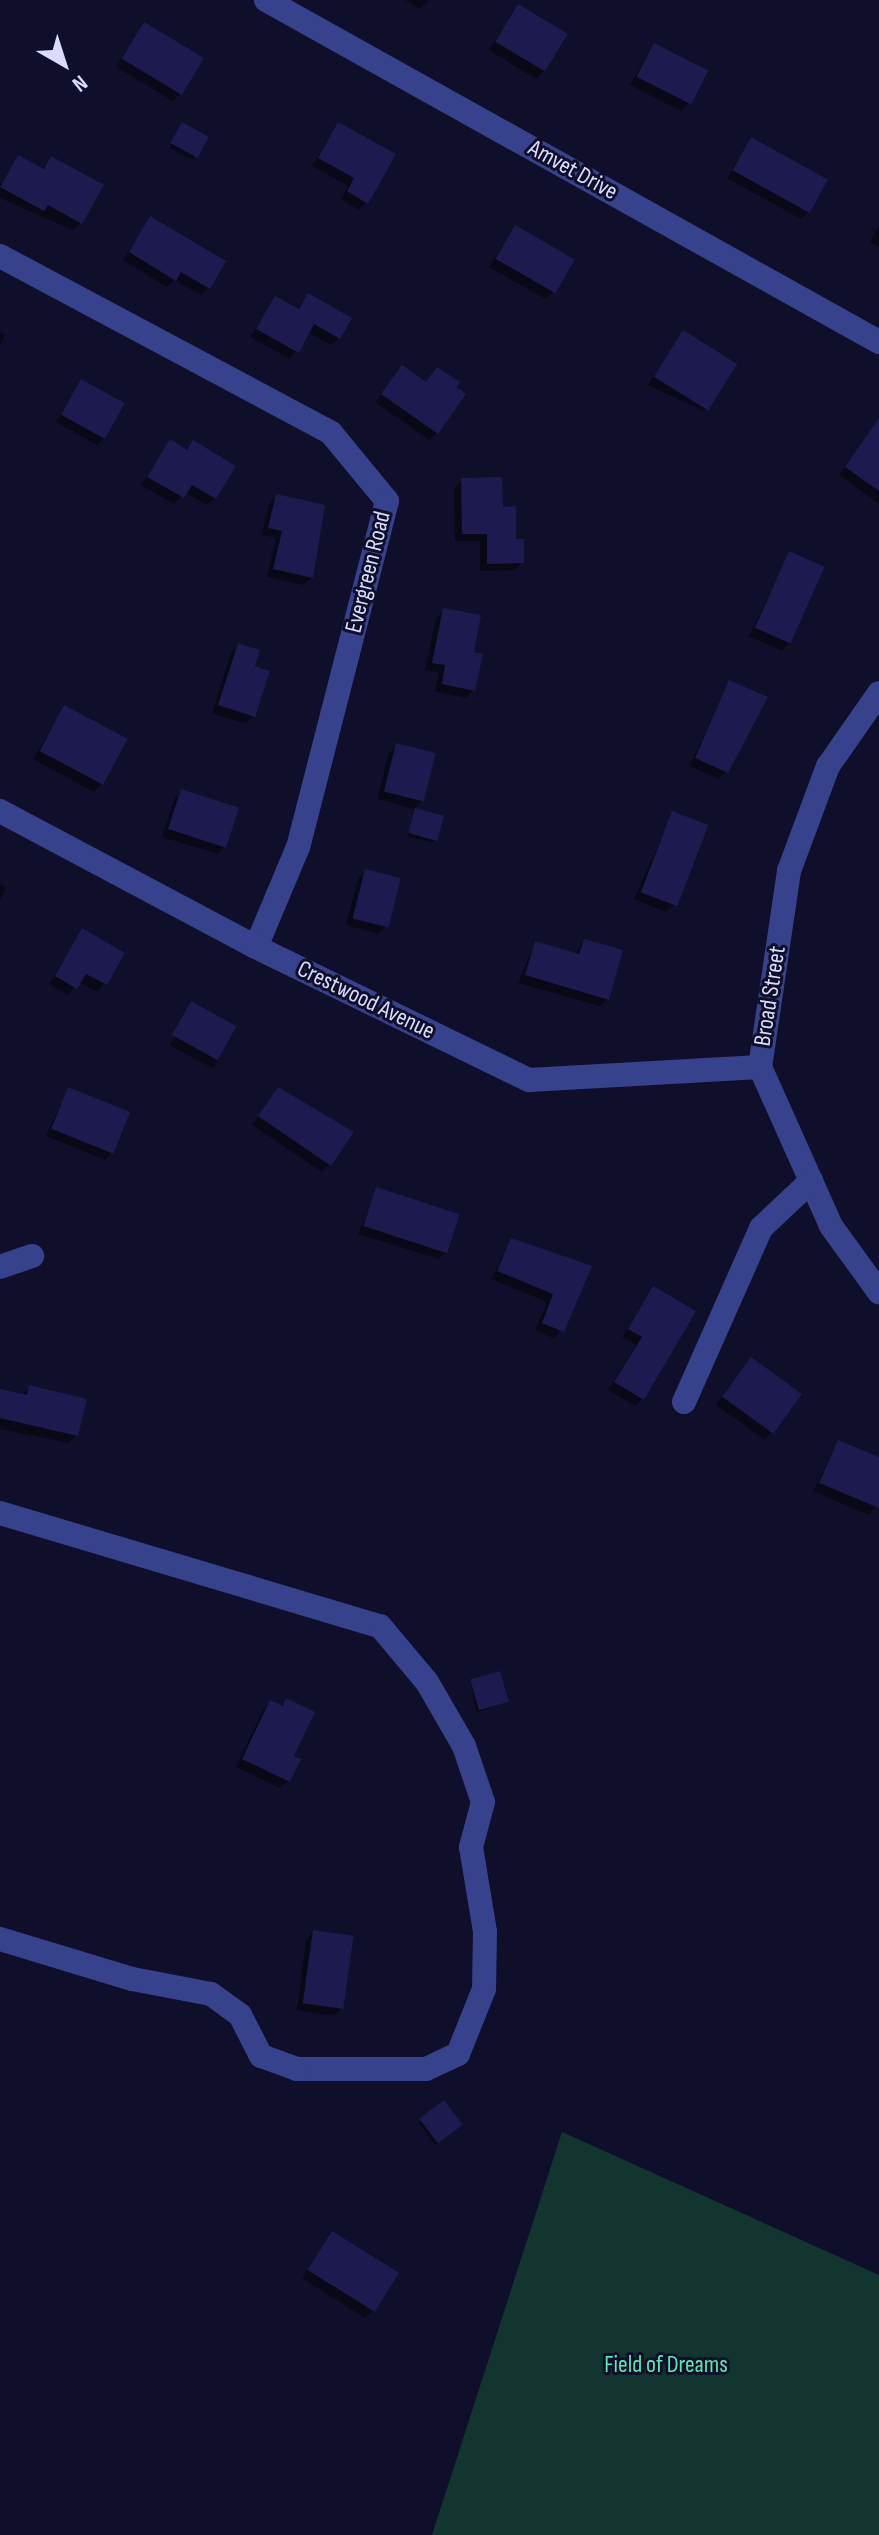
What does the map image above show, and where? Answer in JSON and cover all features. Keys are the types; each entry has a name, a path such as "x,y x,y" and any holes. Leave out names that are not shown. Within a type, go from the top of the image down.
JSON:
{"street":[{"name":"Amvet Drive","path":"266,0 879,342"},
{"name":"Evergreen Road","path":"0,256 331,433 387,501 298,847 256,947"},
{"name":"Broad Street","path":"879,693 828,766 789,871 760,1067 831,1226 879,1292"},
{"name":"Crestwood Avenue","path":"0,811 256,947 529,1080 760,1067"},
{"path":"684,1402 761,1228 811,1181"},
{"path":"0,1267 32,1256"},
{"path":"0,1513 380,1626 427,1682 464,1746 483,1802 471,1847 485,1932 484,1989 458,2054 426,2069 297,2069 261,2056 240,2015 211,1994 132,1979 0,1939"}],"green space":[{"name":"Field of Dreams","path":"562,2132 879,2275 879,2535 432,2535"}],"building":[{"path":"518,4 568,34 545,72 495,42"},
{"path":"144,22 204,58 182,95 122,59"},
{"path":"654,43 708,71 691,105 637,77"},
{"path":"182,122 209,137 197,158 170,143"},
{"path":"338,122 396,154 368,204 347,191 354,178 318,158"},
{"path":"751,137 828,180 810,213 733,170"},
{"path":"18,155 44,169 51,156 104,185 82,224 48,205 44,211 0,187"},
{"path":"150,216 226,261 210,289 181,272 176,281 129,252"},
{"path":"515,225 575,260 555,293 496,259"},
{"path":"308,293 352,318 340,339 314,324 299,353 256,329 275,296 299,309"},
{"path":"683,330 737,364 708,411 654,377"},
{"path":"402,365 426,382 437,367 460,382 457,387 466,394 438,434 381,394"},
{"path":"81,379 125,403 105,439 61,415"},
{"path":"879,418 879,491 845,467"},
{"path":"170,439 187,450 193,440 236,466 216,499 192,485 184,498 147,477"},
{"path":"502,477 503,507 516,506 516,539 524,539 524,563 487,564 487,534 462,534 461,478"},
{"path":"276,494 325,505 313,578 273,569 282,531 268,528"},
{"path":"789,551 825,567 790,644 755,628"},
{"path":"443,608 481,615 474,652 483,654 475,691 442,684 445,665 432,663"},
{"path":"238,643 260,650 255,666 270,671 255,717 218,705"},
{"path":"729,680 768,697 728,773 695,758"},
{"path":"64,705 128,739 103,785 40,751"},
{"path":"396,743 436,753 424,801 384,792"},
{"path":"181,789 239,808 226,848 168,829"},
{"path":"415,808 444,816 437,841 408,833"},
{"path":"672,811 708,825 677,906 641,892"},
{"path":"365,869 401,878 389,927 353,918"},
{"path":"82,928 125,953 107,985 86,974 77,989 55,976"},
{"path":"584,939 623,950 609,1000 525,975 535,941 579,954"},
{"path":"191,1001 236,1026 218,1060 172,1035"},
{"path":"68,1087 130,1112 113,1154 51,1129"},
{"path":"278,1087 354,1132 331,1166 258,1116"},
{"path":"376,1187 460,1214 447,1253 363,1226"},
{"path":"511,1238 592,1266 564,1332 542,1323 553,1294 497,1271"},
{"path":"653,1286 696,1311 644,1400 614,1382 642,1337 628,1329"},
{"path":"751,1357 802,1394 773,1434 722,1397"},
{"path":"29,1385 87,1399 78,1436 0,1418 0,1389 27,1395"},
{"path":"838,1440 879,1457 879,1508 819,1483"},
{"path":"500,1671 509,1702 479,1710 470,1680"},
{"path":"286,1698 315,1712 294,1756 301,1759 290,1782 242,1759 270,1700 283,1706"},
{"path":"313,1930 354,1936 343,2009 303,2003"},
{"path":"444,2100 463,2125 438,2143 419,2119"},
{"path":"332,2231 399,2273 375,2312 308,2270"}]}
